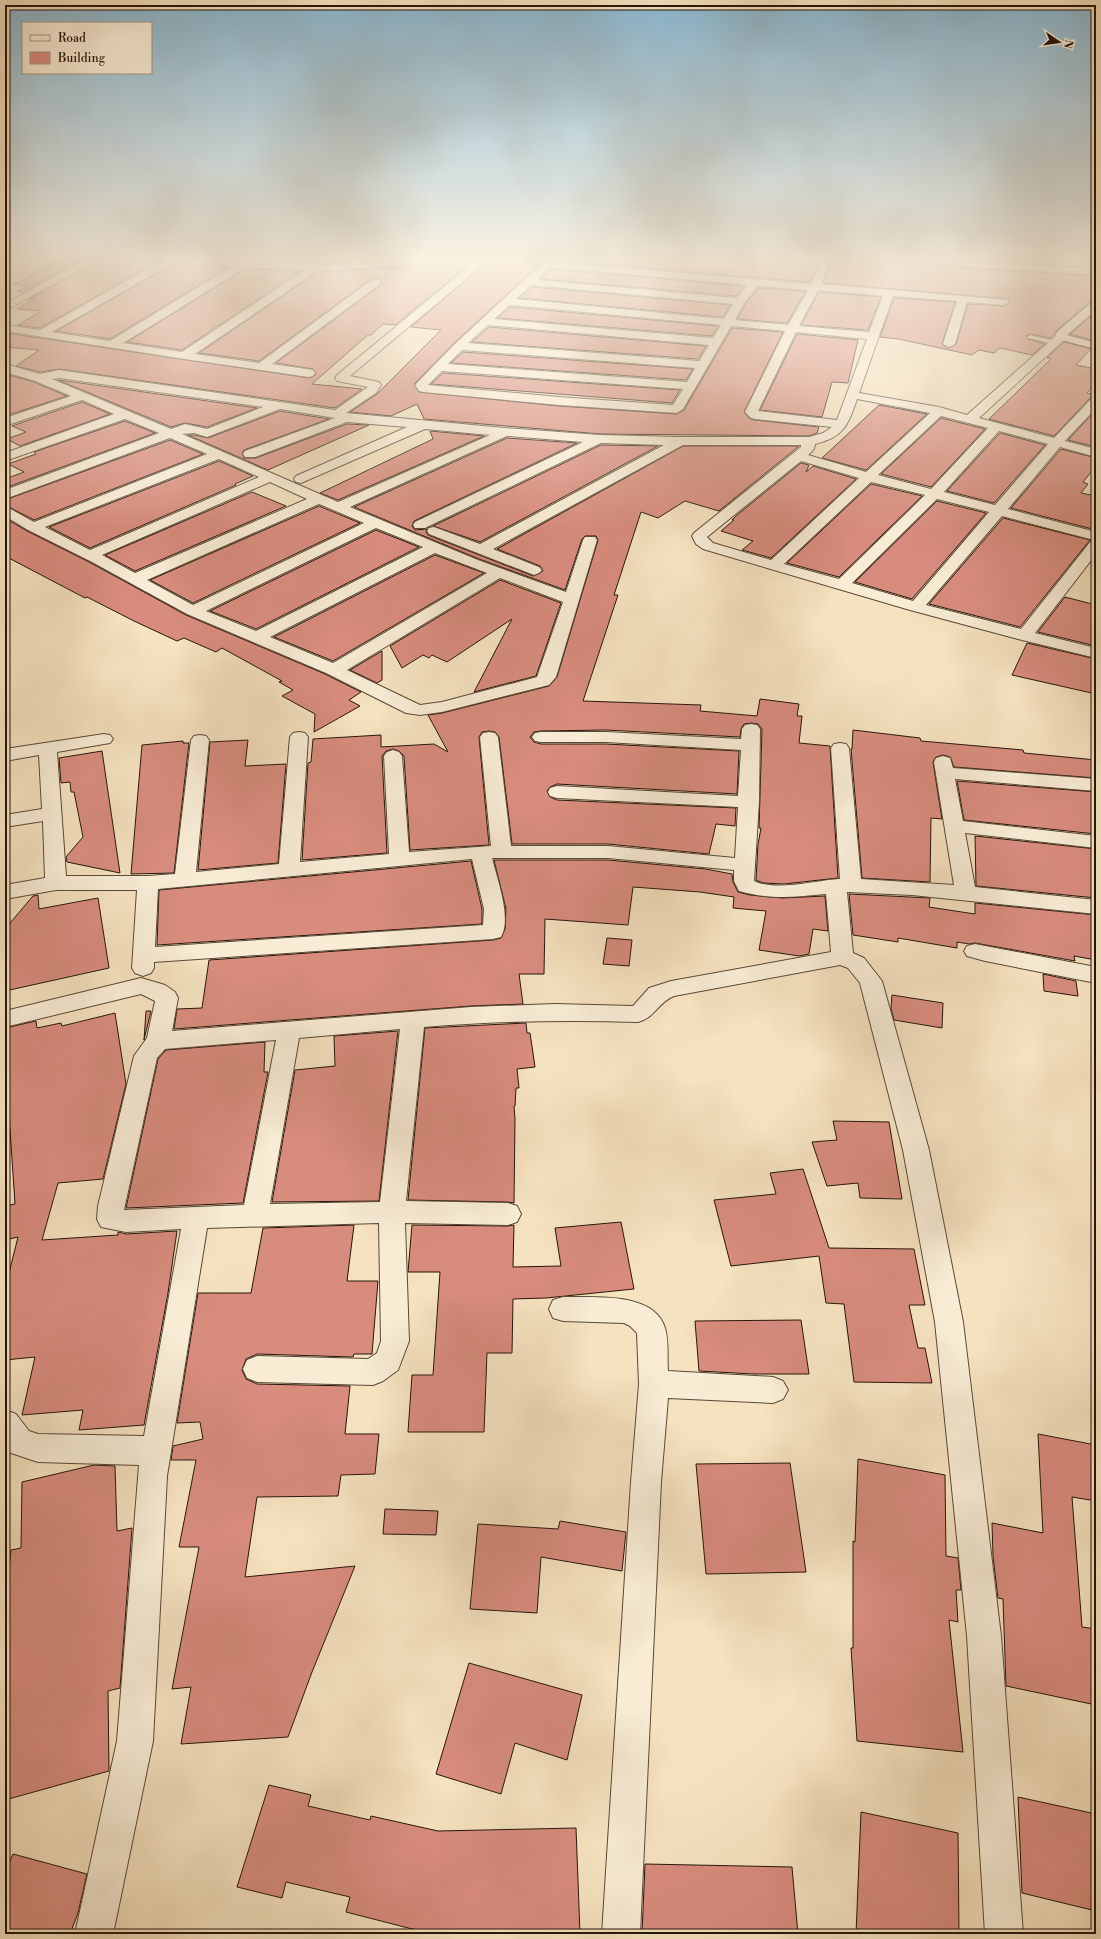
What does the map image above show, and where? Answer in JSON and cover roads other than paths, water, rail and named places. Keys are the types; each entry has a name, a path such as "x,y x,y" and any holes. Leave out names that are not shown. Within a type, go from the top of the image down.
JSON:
{"street":[{"path":"135,348 309,373"},
{"path":"184,356 195,348"},
{"path":"262,366 286,348"},
{"path":"250,454 341,416 372,390 375,385 341,378 377,348"},
{"path":"457,348 421,385 423,388 559,401 677,409 689,386 713,348"},
{"path":"491,348 702,365"},
{"path":"782,348 751,412 755,415 842,424"},
{"path":"39,378 58,374 341,416 422,425 598,439 679,442 809,441 824,438 834,432 842,424 868,348"},
{"path":"970,420 1049,348"},
{"path":"440,367 689,386"},
{"path":"5,368 39,378 83,396 219,454 319,499 498,573 572,593"},
{"path":"853,395 939,411 1096,453"},
{"path":"5,422 83,396"},
{"path":"916,607 1057,442 1096,401"},
{"path":"207,433 278,406"},
{"path":"773,566 939,411"},
{"path":"5,458 126,414"},
{"path":"301,479 422,425"},
{"path":"841,586 934,493 998,426"},
{"path":"5,495 170,433 191,428 207,433 301,479 391,514"},
{"path":"338,507 507,431"},
{"path":"420,525 598,439"},
{"path":"809,441 807,449 799,456 699,536 702,541 708,546 841,586 1024,636 1096,653"},
{"path":"481,549 679,442"},
{"path":"33,527 219,454"},
{"path":"799,456 870,477 1000,510 1096,544 1024,636"},
{"path":"90,555 270,477"},
{"path":"135,580 319,499"},
{"path":"5,510 33,527 90,555 193,611 332,669 416,710 442,707 537,683 547,677 572,593 590,540"},
{"path":"406,520 547,576 572,593"},
{"path":"193,611 377,522"},
{"path":"255,638 435,547"},
{"path":"332,669 339,667 498,573"},
{"path":"289,869 299,736"},
{"path":"489,737 502,852"},
{"path":"541,738 751,737 746,865 744,881 746,886 780,891 844,886 965,892 1096,907"},
{"path":"5,755 104,739"},
{"path":"185,879 200,740"},
{"path":"48,748 56,883"},
{"path":"840,748 844,886 842,957"},
{"path":"393,756 399,860"},
{"path":"965,892 944,767 1096,785"},
{"path":"557,792 749,802"},
{"path":"5,821 52,813"},
{"path":"954,826 1096,842"},
{"path":"145,955 493,932 494,909 480,852"},
{"path":"5,892 56,883 148,883 480,852 608,852 746,865"},
{"path":"141,986 145,955 148,883"},
{"path":"975,951 1096,975"},
{"path":"158,1041 471,1015 555,1012 638,1014 644,1010 657,994 671,989 842,957 856,963 871,981 916,1150 949,1322 984,1636 1004,1934"},
{"path":"5,1019 141,986 157,991 167,998 158,1041 146,1056 111,1206 110,1219 126,1221 255,1215 392,1212 508,1214"},
{"path":"257,1369 373,1372 388,1362 395,1341 392,1212 413,1020"},
{"path":"255,1215 289,1030"},
{"path":"94,1934 135,1740 152,1476 196,1217"},
{"path":"563,1310 625,1311 640,1317 651,1329 654,1384 646,1482 621,1934"},
{"path":"654,1384 773,1390"},
{"path":"5,1424 19,1442 38,1448 156,1452"}]}
